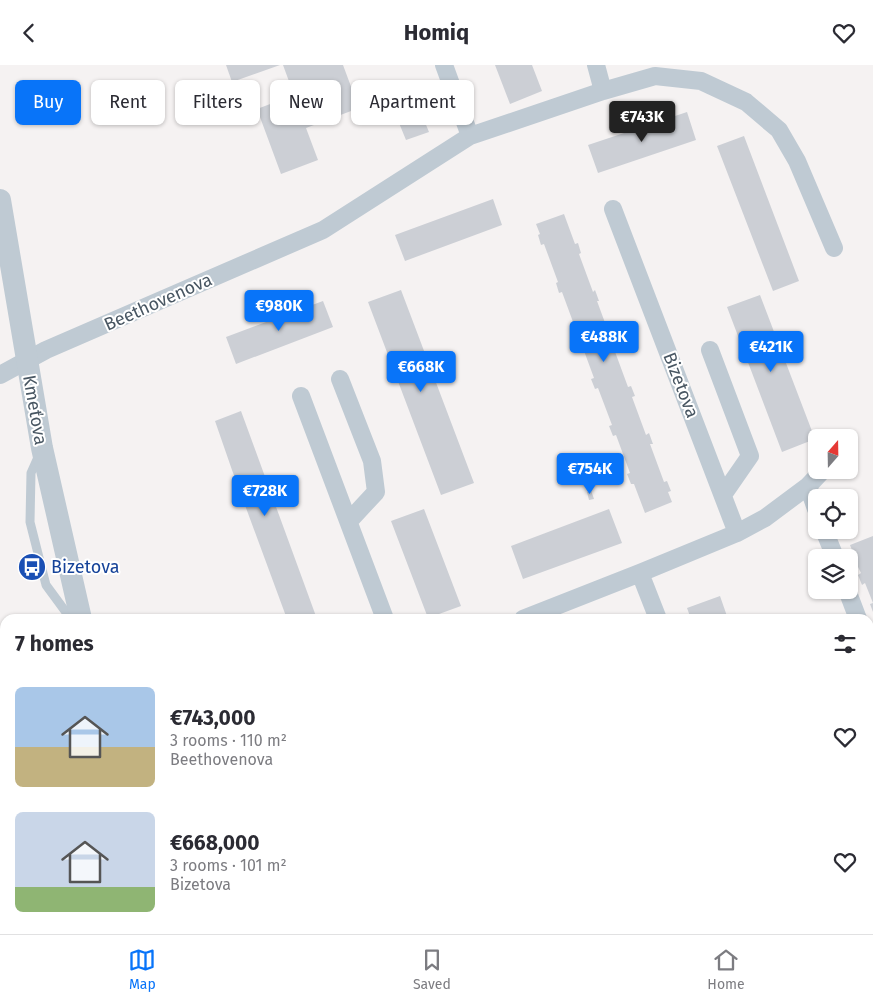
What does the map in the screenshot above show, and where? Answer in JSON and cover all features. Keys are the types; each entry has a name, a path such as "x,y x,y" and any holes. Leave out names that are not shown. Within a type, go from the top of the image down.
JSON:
{"street":[{"path":"444,65 470,137"},
{"path":"596,65 603,91"},
{"name":"Beethovenova","path":"0,375 26,360 323,230 470,137 603,91 655,77 701,81 746,102 779,130 797,161 834,248"},
{"name":"Kmeťova","path":"0,200 42,448 80,614"},
{"name":"Bizetova","path":"614,209 737,533"},
{"path":"710,350 750,456 723,495"},
{"path":"340,379 372,461 376,492 349,521"},
{"path":"301,396 384,614"},
{"path":"536,614 737,533 765,518 815,479"},
{"path":"640,573 656,614"},
{"path":"850,599 856,614"}],"lane":[{"path":"42,448 31,473 30,522 46,585 67,614"}],"building":[{"path":"226,65 280,65 238,80 231,80"},
{"path":"283,65 343,65 351,86 351,111 341,115 341,80 288,80"},
{"path":"495,65 532,65 542,91 510,104"},
{"path":"270,104 270,125 314,125 306,128 318,160 281,174 260,117 260,108"},
{"path":"687,112 696,140 598,173 588,145"},
{"path":"400,125 426,125 429,132 406,140"},
{"path":"744,136 799,281 773,291 717,146"},
{"path":"493,199 502,225 405,261 395,235"},
{"path":"564,214 575,244 578,243 581,253 579,254 593,292 595,290 599,301 597,301 611,339 613,338 617,347 614,349 628,387 631,386 635,396 632,397 646,435 649,433 653,444 650,444 664,482 667,481 671,491 668,492 672,502 645,513 634,484 631,484 627,474 630,473 616,435 613,436 609,426 612,425 598,388 595,389 591,379 594,378 580,340 577,341 573,331 576,330 562,292 559,293 556,283 558,282 544,244 541,245 538,235 540,234 536,224"},
{"path":"401,290 474,483 441,495 368,302"},
{"path":"760,295 811,429 808,429 808,442 782,452 727,307"},
{"path":"323,301 333,327 236,364 226,337"},
{"path":"241,411 315,614 285,614 215,421"},
{"path":"591,490 594,499 589,500 587,492"},
{"path":"424,509 461,606 439,614 426,614 391,521"},
{"path":"609,509 622,543 523,579 511,546"},
{"path":"873,536 873,603 865,583 862,585 858,575 861,573 858,567 858,549 852,549 850,545"},
{"path":"720,596 726,614 689,614 687,608"}],"place":[{"name":"Bizetova","path":"32,567"}]}
